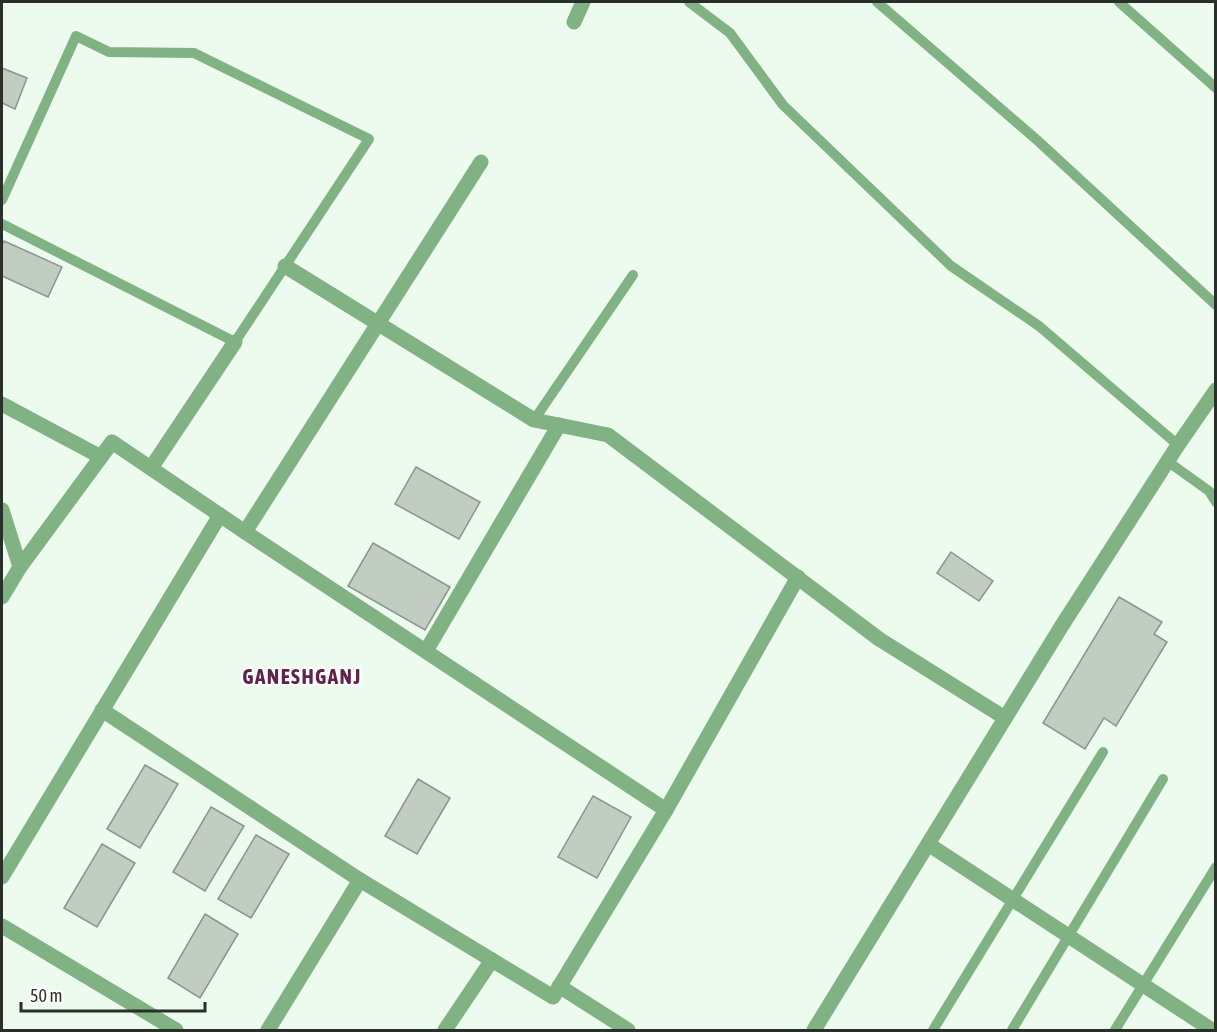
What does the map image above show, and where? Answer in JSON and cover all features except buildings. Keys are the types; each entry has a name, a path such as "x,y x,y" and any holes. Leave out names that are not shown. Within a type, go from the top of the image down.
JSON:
{"street":[{"path":"574,22 583,2"},
{"path":"245,532 481,162"},
{"path":"285,266 534,420 608,435 879,639 1005,718"},
{"path":"151,468 235,342"},
{"path":"814,1030 1061,627 1215,390"},
{"path":"2,404 101,457"},
{"path":"426,651 559,425"},
{"path":"2,597 20,567 112,441 245,532 666,810"},
{"path":"2,510 20,567"},
{"path":"2,876 220,515"},
{"path":"102,710 360,880 553,997 666,810 798,577"},
{"path":"928,844 1212,1030"},
{"path":"268,1030 360,880"},
{"path":"2,926 176,1030"},
{"path":"445,1030 492,960"},
{"path":"559,986 628,1030"}],"lane":[{"path":"689,2 730,33 783,105 951,266 1039,326 1178,445"},
{"path":"877,2 1037,140 1215,304"},
{"path":"1119,2 1215,88"},
{"path":"2,200 76,36 109,52 194,53 369,139 235,342 2,224"},
{"path":"534,420 633,275"},
{"path":"1167,461 1209,491 1215,502"},
{"path":"933,1030 1103,752"},
{"path":"1012,1030 1163,778"},
{"path":"1116,1030 1215,867"}],"district":[{"name":"GANESHGANJ","path":"302,677"}]}
